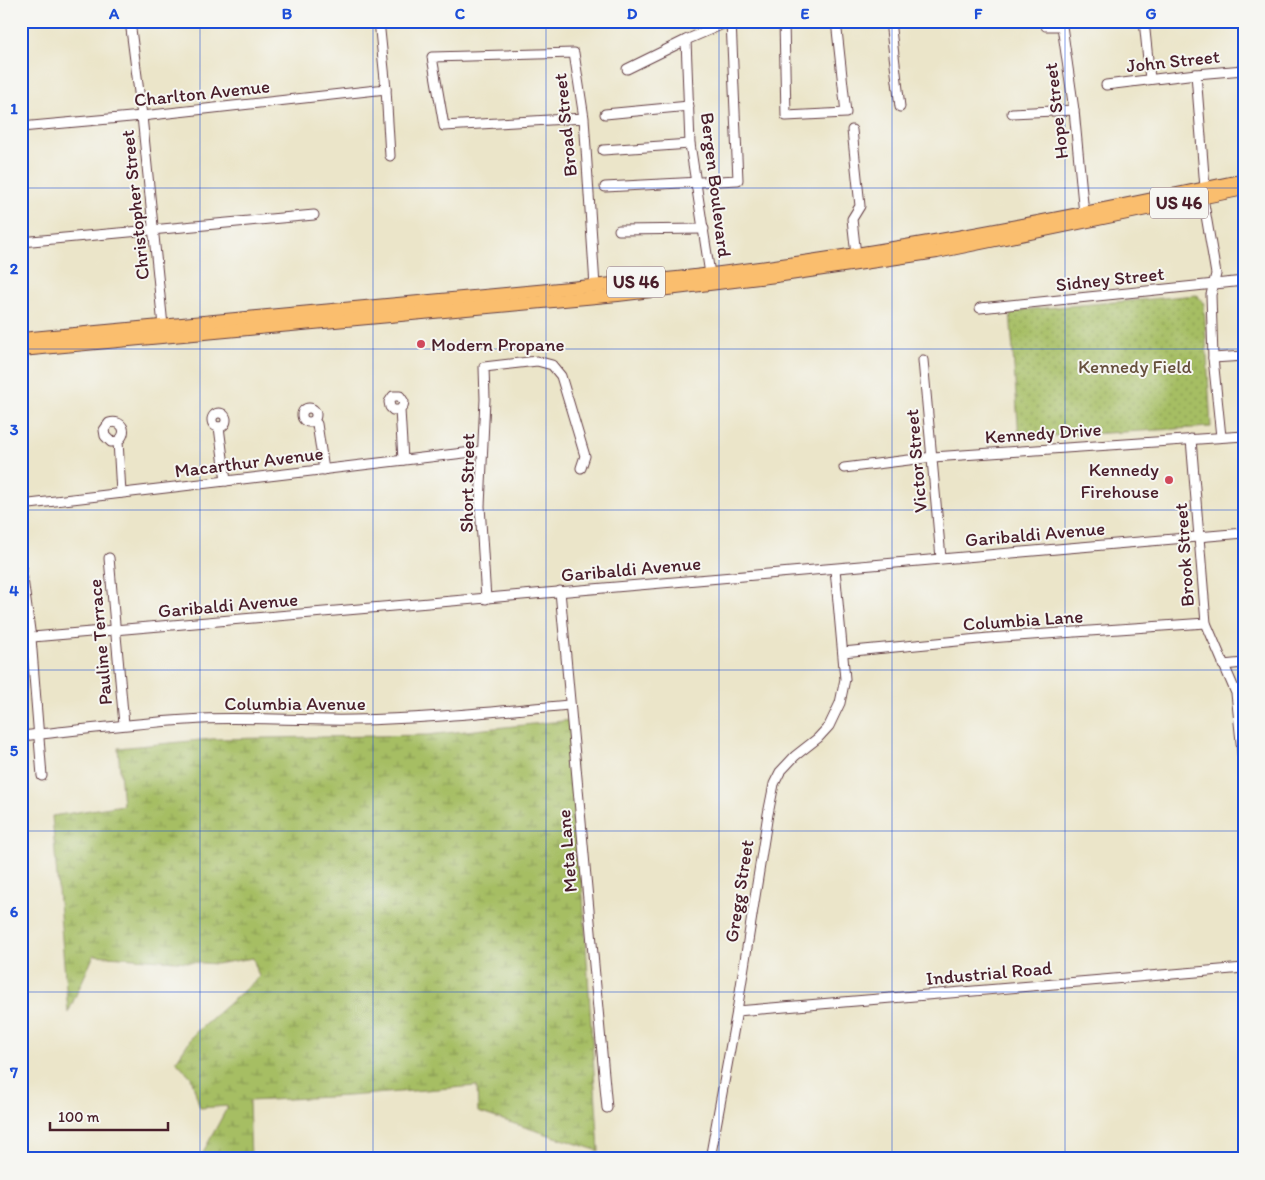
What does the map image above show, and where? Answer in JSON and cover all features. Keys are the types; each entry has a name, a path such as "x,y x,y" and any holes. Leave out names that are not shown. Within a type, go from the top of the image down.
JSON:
{"highway":[{"name":"US 46","path":"21,350 618,295 884,261 946,250 1204,193 1244,180"},
{"name":"US 46","path":"21,339 710,274 856,255 1204,193 1244,189"}],"street":[{"name":"Christopher Street","path":"130,21 142,116 163,326"},
{"path":"379,21 390,156"},
{"path":"605,187 738,180 730,21 627,69"},
{"path":"784,21 786,116 846,114 836,21"},
{"path":"890,21 900,107"},
{"name":"Hope Street","path":"1045,21 1046,26 1062,26 1074,110 1084,214"},
{"path":"1144,21 1150,79"},
{"name":"Bergen Boulevard","path":"686,40 690,144 710,274"},
{"name":"Broad Street","path":"584,118 444,126 432,57 574,53 584,118 594,286"},
{"name":"John Street","path":"1106,85 1244,70"},
{"path":"1196,74 1204,193 1216,274 1211,294 1213,358 1221,437"},
{"name":"Charlton Avenue","path":"21,127 142,116 386,89"},
{"path":"605,114 689,106"},
{"path":"1012,112 1074,110"},
{"path":"852,130 860,206 852,219 856,255"},
{"path":"603,150 690,144"},
{"path":"21,242 314,215"},
{"path":"619,230 704,229"},
{"name":"Sidney Street","path":"980,308 1244,281"},
{"path":"1213,358 1244,356"},
{"name":"Victor Street","path":"923,360 941,558"},
{"name":"Short Street","path":"486,599 480,506 481,451 485,399 484,367 537,361 545,362 557,370 563,383 585,456 580,468"},
{"path":"400,410 403,460"},
{"path":"314,421 318,424 324,470"},
{"path":"219,427 226,481"},
{"name":"Kennedy Drive","path":"844,468 933,457 1244,436"},
{"name":"Brook Street","path":"1191,439 1206,623 1236,693 1244,771"},
{"path":"118,441 121,493"},
{"name":"Macarthur Avenue","path":"24,504 481,451"},
{"path":"21,485 24,504"},
{"name":"Garibaldi Avenue","path":"21,638 1244,533"},
{"name":"Pauline Terrace","path":"109,558 124,724"},
{"path":"21,564 31,638 42,776"},
{"name":"Gregg Street","path":"710,1159 737,1011 774,784 787,764 818,738 828,726 836,714 840,703 845,679 835,569"},
{"name":"Meta Lane","path":"560,592 607,1108"},
{"name":"Columbia Lane","path":"843,652 989,638 1206,623"},
{"path":"1223,665 1244,664"},
{"name":"Columbia Avenue","path":"21,736 124,724 206,719 326,720 414,718 570,705"},
{"name":"Industrial Road","path":"737,1011 1244,968"}],"green space":[{"name":"Kennedy Field","path":"1197,295 1204,303 1211,427 1019,438 1010,311"},
{"path":"572,720 599,1151 478,1112 477,1086 348,1096 249,1101 251,1159 212,1159 202,1154 228,1106 200,1108 191,1077 176,1061 194,1034 259,977 253,958 216,964 94,955 68,1013 52,816 123,805 118,748 211,739 427,735"}],"place":[{"name":"Modern Propane","path":"421,344"},
{"name":"Kennedy Firehouse","path":"1169,480"}]}
